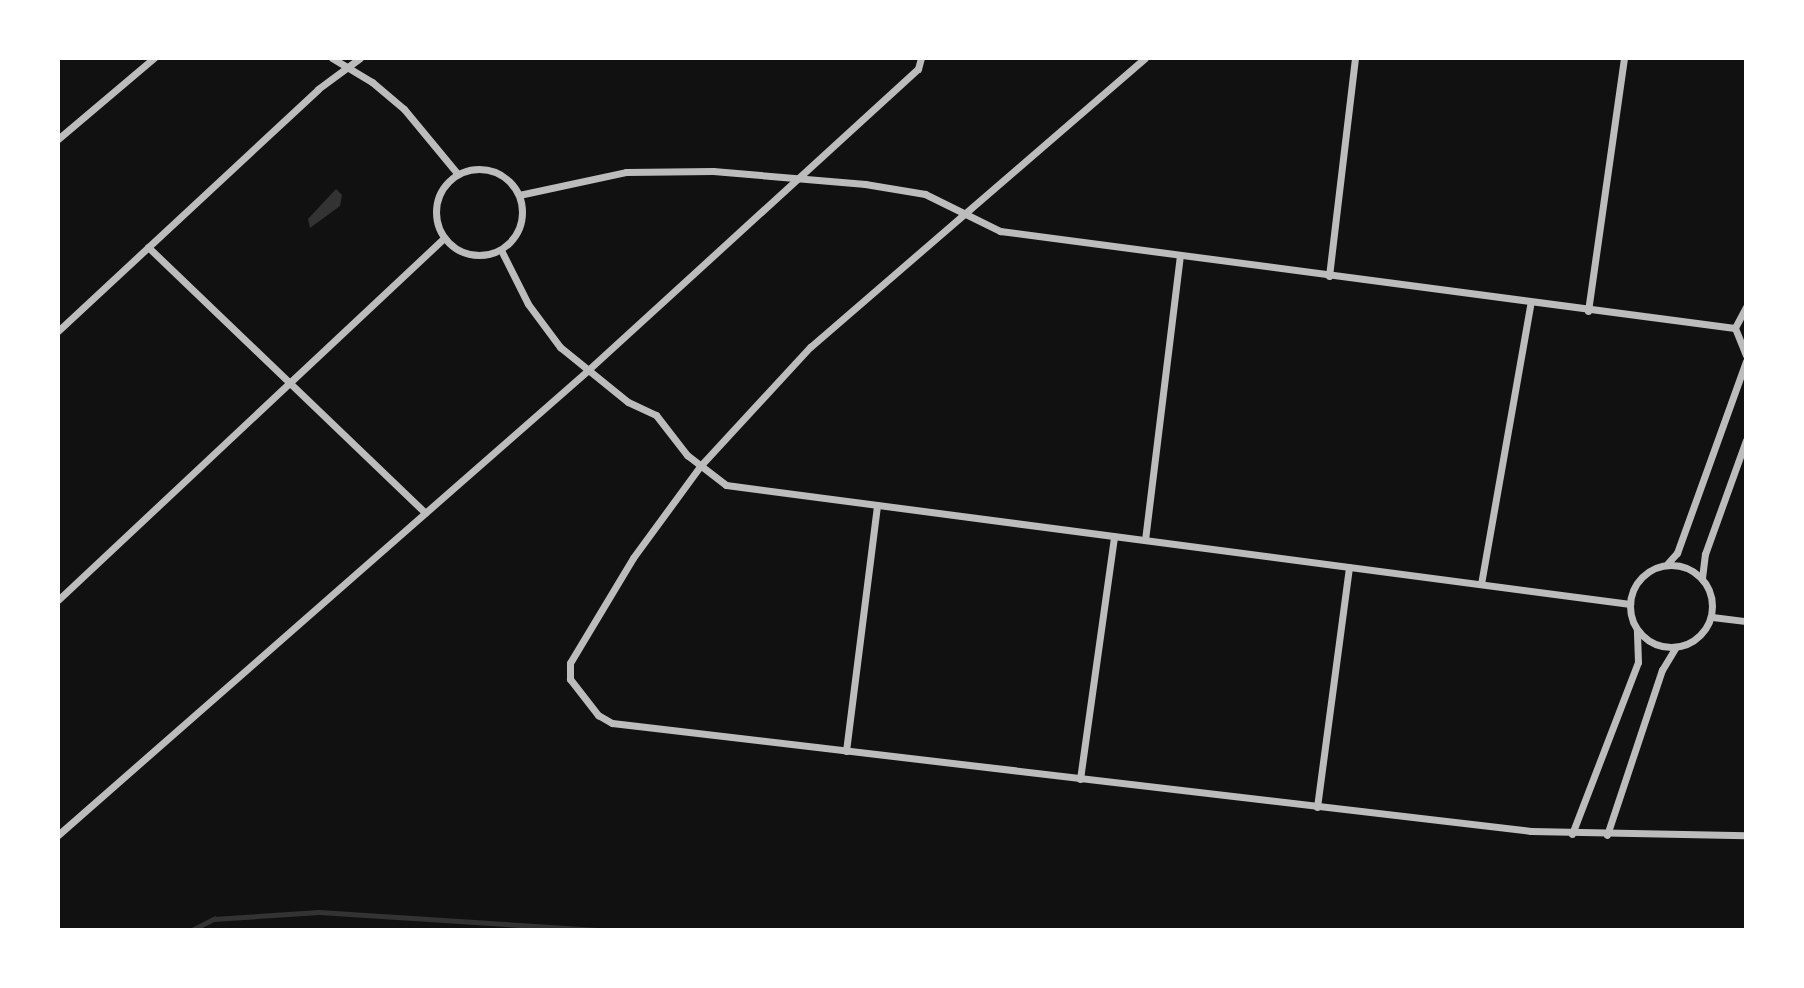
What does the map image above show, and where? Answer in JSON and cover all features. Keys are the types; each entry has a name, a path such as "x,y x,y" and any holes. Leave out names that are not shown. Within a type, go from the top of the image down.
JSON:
{"street":[{"path":"58,139 154,58"},
{"path":"332,58 349,66 404,109 457,173"},
{"path":"58,331 360,58"},
{"path":"58,835 587,371 794,178 918,69 921,58"},
{"path":"1145,58 969,212 904,261 810,347 701,465 582,637 569,663 570,679 597,715 612,723 1317,807 1572,834 1746,835"},
{"path":"1329,276 1355,58"},
{"path":"1588,311 1625,58"},
{"path":"485,169 502,175 519,195 523,215 515,237 501,250 473,255 443,238 436,212 442,190 457,173 485,169"},
{"path":"519,195 626,173 713,171 794,178 925,194 969,212 1000,231 1530,305 1735,328"},
{"path":"58,600 443,238"},
{"path":"148,247 425,513"},
{"path":"501,250 528,304 560,347 628,402 656,415 687,455 726,485 1630,604"},
{"path":"1145,540 1180,255"},
{"path":"1481,584 1530,305"},
{"path":"1746,307 1735,328 1746,355"},
{"path":"1572,834 1638,662 1637,630 1630,604 1639,580 1667,564 1677,553 1746,361"},
{"path":"1702,578 1704,554 1746,440"},
{"path":"846,751 877,505"},
{"path":"1080,779 1114,536"},
{"path":"1607,835 1662,670 1675,648 1704,633 1712,617 1713,598 1702,578 1691,568 1667,564"},
{"path":"1317,807 1349,567"},
{"path":"1712,617 1746,621"},
{"path":"1637,630 1658,646 1675,648"}],"shaded area":[{"path":"336,189 342,195 340,206 310,228 308,219"}],"waterway":[{"path":"192,930 214,919 319,912 600,930"}]}
